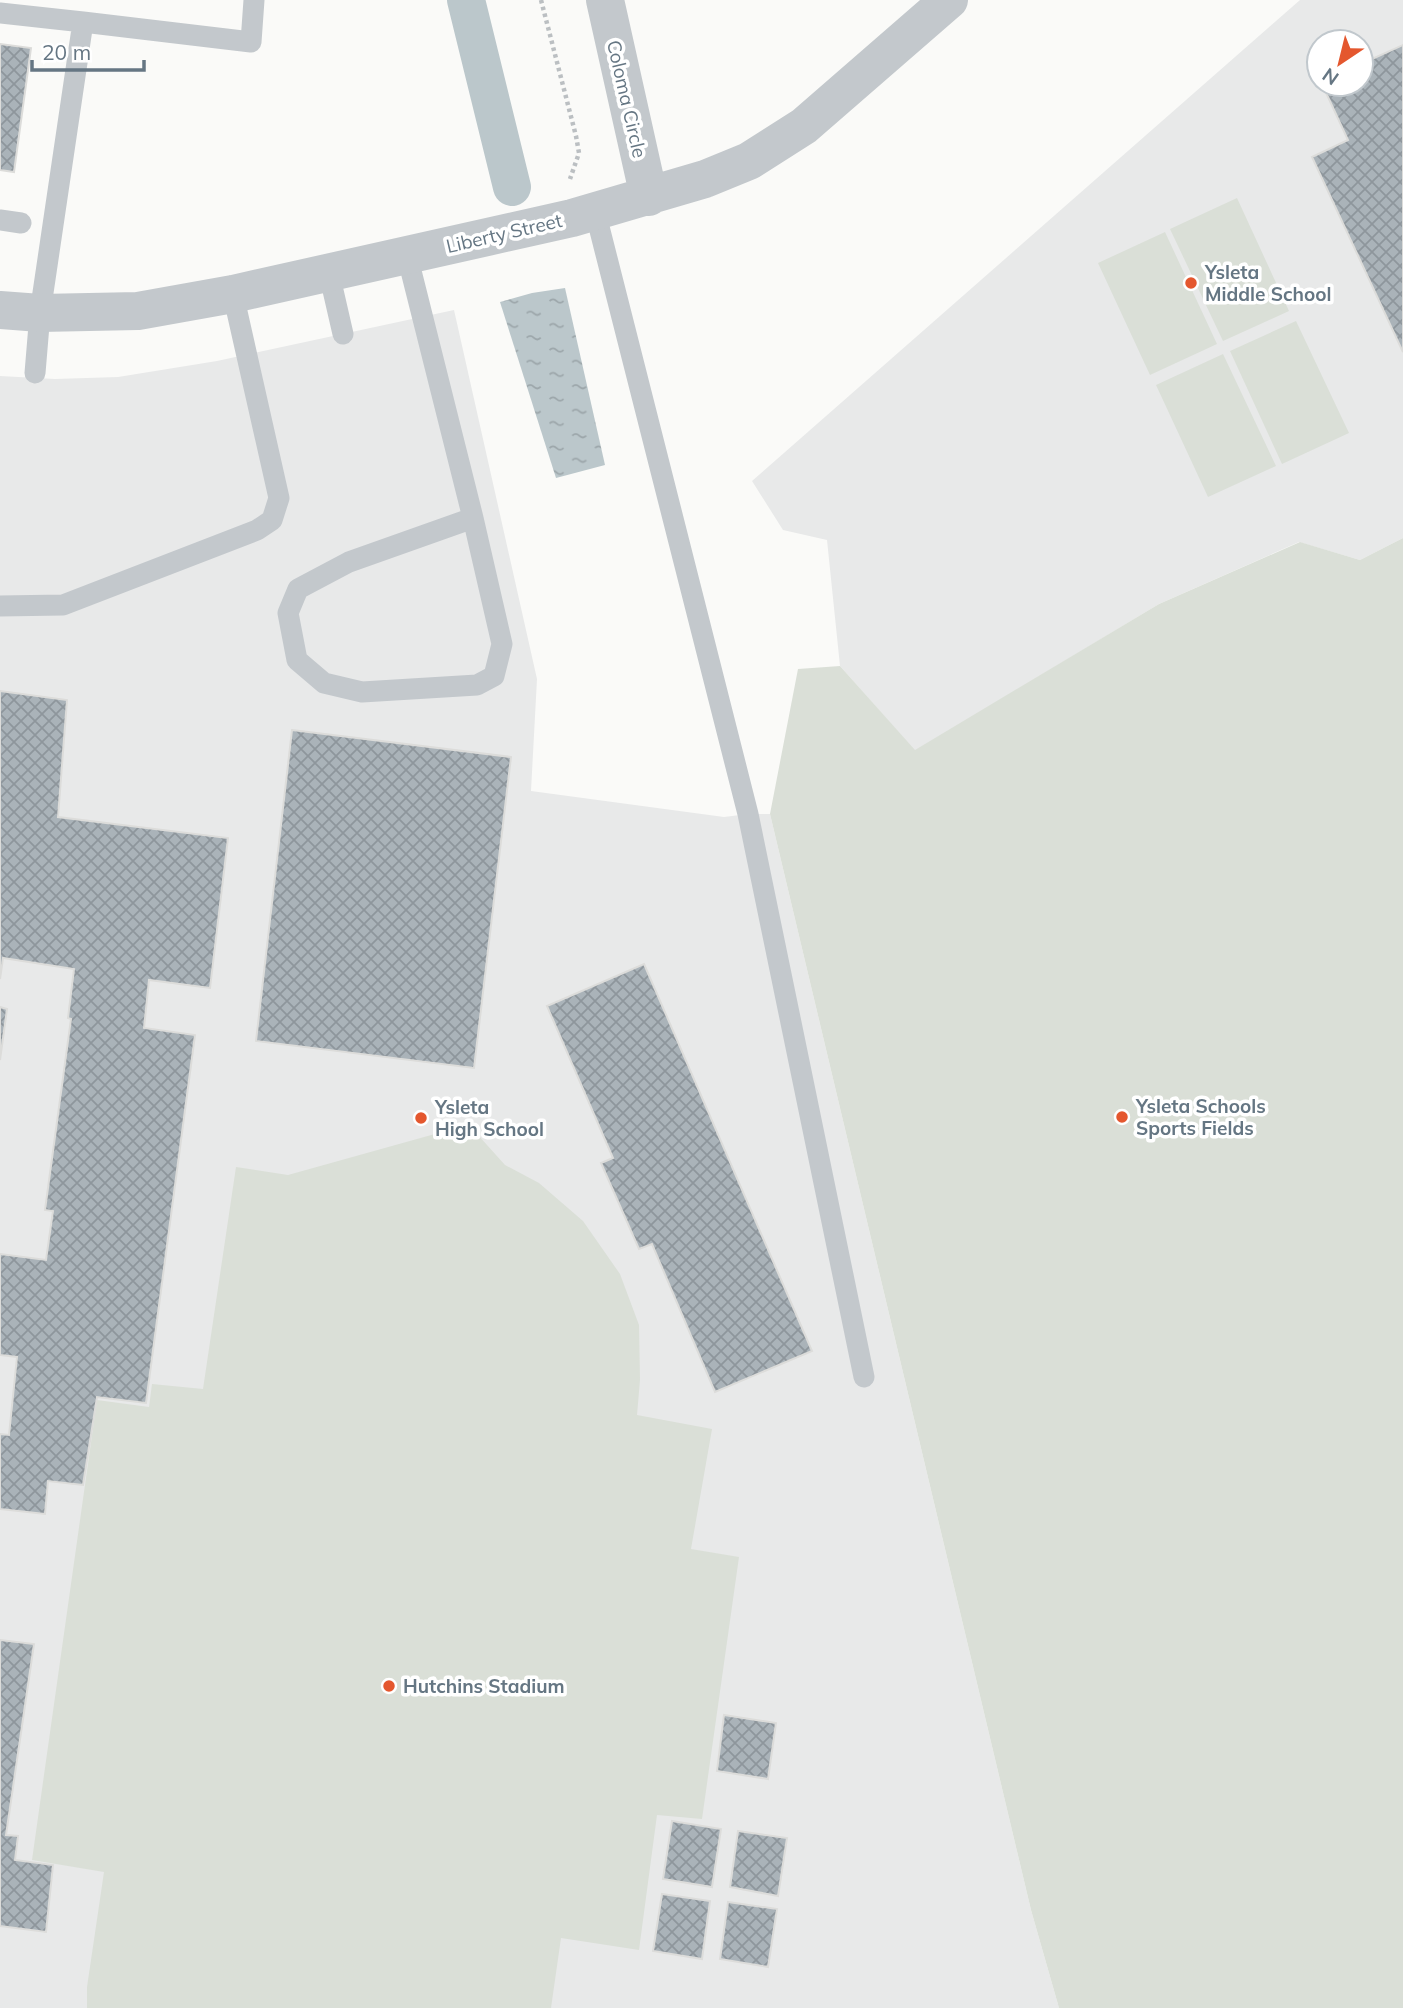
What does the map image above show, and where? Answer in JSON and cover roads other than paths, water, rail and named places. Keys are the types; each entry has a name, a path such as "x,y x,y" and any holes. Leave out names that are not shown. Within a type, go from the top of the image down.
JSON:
{"street":[{"name":"Coloma Circle","path":"605,0 649,197"},
{"name":"Liberty Street","path":"0,310 40,313 138,312 329,273 572,218 649,197 750,162 804,126 949,0"}],"lane":[{"path":"0,13 251,42 254,0"},
{"path":"34,373 40,313 83,22"},
{"path":"595,211 748,814 864,1377"},
{"path":"407,255 473,518 502,644 494,676 477,685 362,692 324,682 298,660 288,613 298,589 349,562 473,518"},
{"path":"329,273 343,334"},
{"path":"0,606 63,605 257,530 272,520 279,498 233,294"}],"water":[{"path":"565,288 605,465 556,478 500,302"}],"waterway":[{"path":"466,0 512,187"}],"place":[{"name":"Ysleta Middle School","path":"1191,283"},
{"name":"Ysleta Schools Sports Fields","path":"1122,1117"},
{"name":"Ysleta High School","path":"421,1118"},
{"name":"Hutchins Stadium","path":"389,1686"}]}
